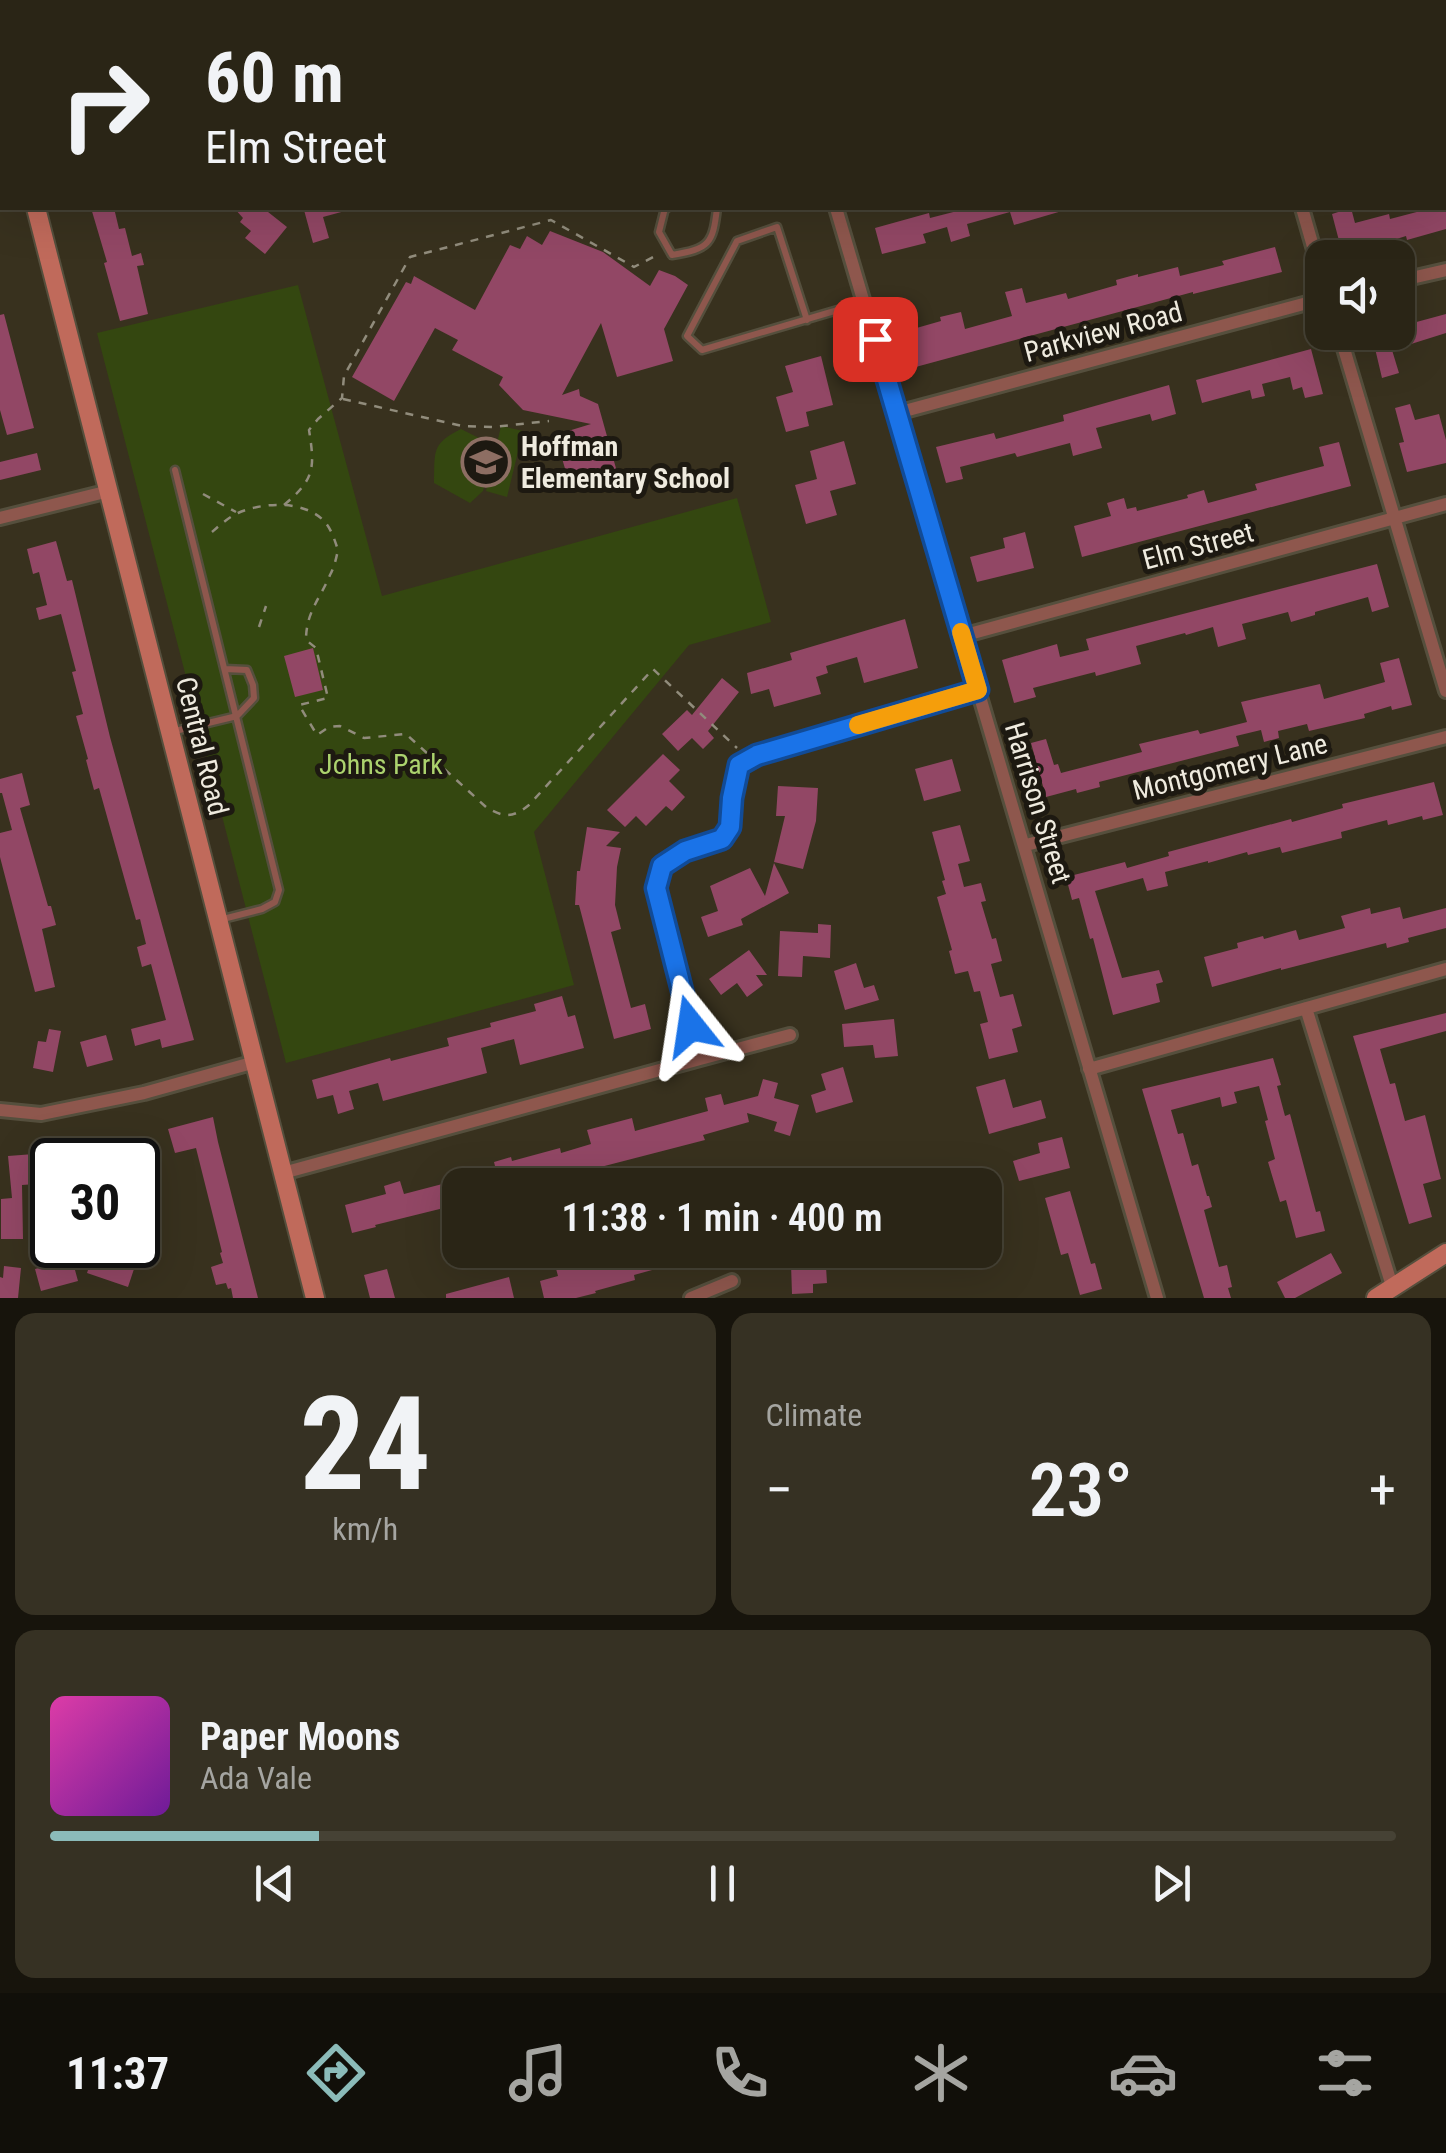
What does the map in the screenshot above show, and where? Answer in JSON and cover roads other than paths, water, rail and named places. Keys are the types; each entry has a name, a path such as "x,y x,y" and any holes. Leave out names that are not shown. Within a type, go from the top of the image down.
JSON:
{"main road":[{"name":"Central Road","path":"37,210 315,1298"},
{"path":"1376,1298 1446,1253"}],"street":[{"name":"Harrison Street","path":"837,210 1158,1298"},
{"path":"1303,210 1311,240"},
{"path":"1415,277 1446,270"},
{"name":"Parkview Road","path":"897,413 1305,304"},
{"path":"1344,350 1446,691"},
{"path":"0,518 108,492"},
{"name":"Elm Street","path":"962,636 1446,504"},
{"path":"700,1059 656,888 662,866 685,851 722,839 730,827 739,765 749,759 978,690"},
{"name":"Montgomery Lane","path":"1026,845 1446,737"},
{"path":"1090,1069 1446,970"},
{"path":"1306,1008 1392,1286"},
{"path":"283,1173 790,1035"},
{"path":"0,1110 41,1114 144,1092 254,1062"},
{"path":"691,1298 732,1281"}],"lane":[{"path":"664,210 659,232 672,255 698,250 714,235 717,210"},
{"path":"807,320 778,227 737,241 687,336 702,350 807,320 864,302"},
{"path":"175,470 279,890 275,902 262,909 218,920"},
{"path":"170,732 236,716 254,698 247,670 225,669"}],"place":[{"name":"Hoffman Elementary School","path":"486,462"}],"park label":[{"name":"Johns Park","path":"381,764"}]}
